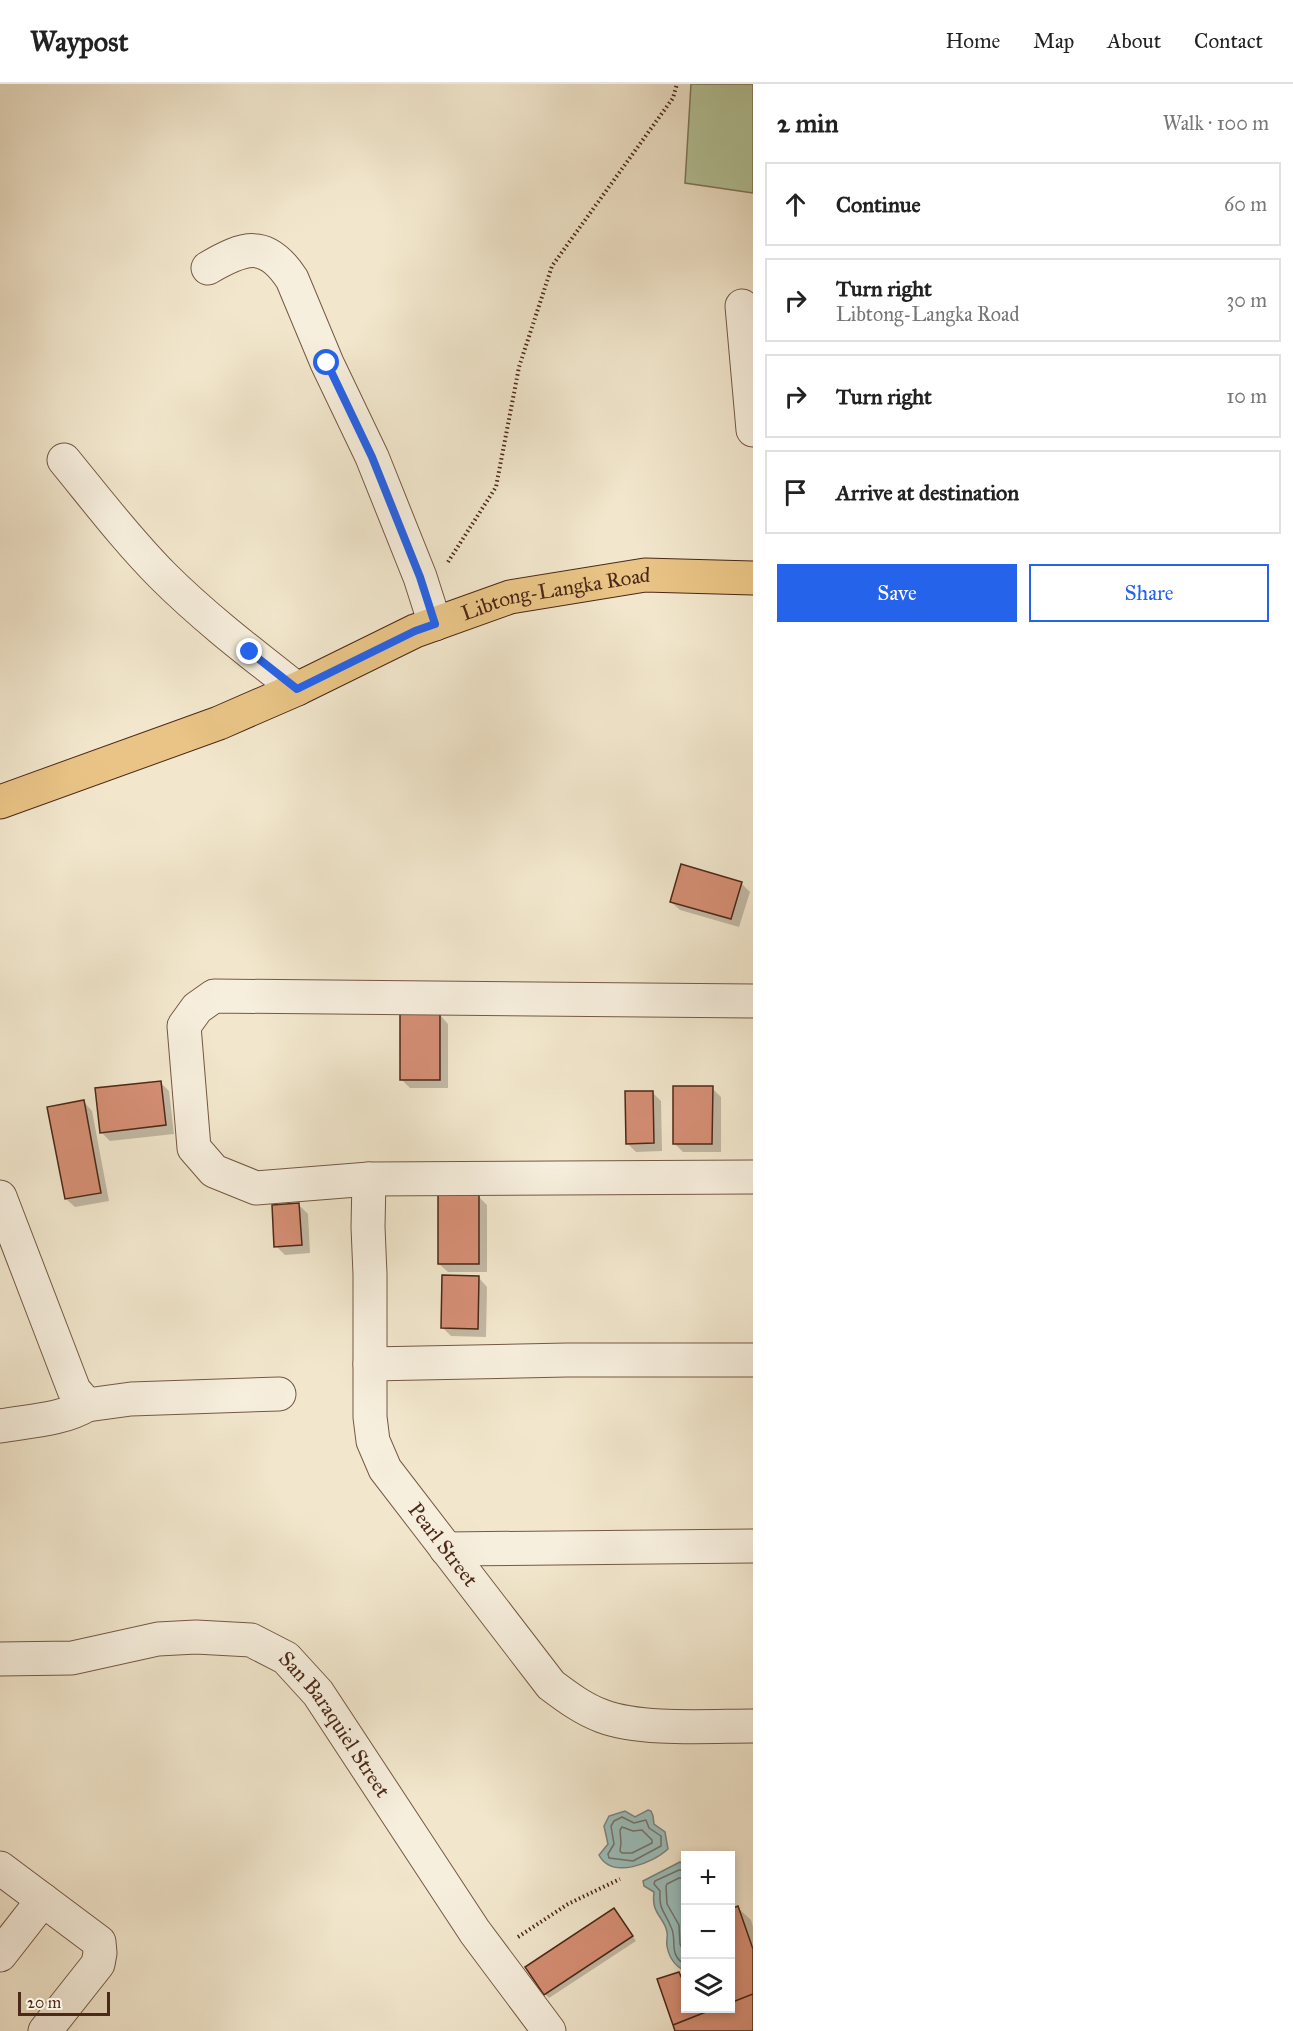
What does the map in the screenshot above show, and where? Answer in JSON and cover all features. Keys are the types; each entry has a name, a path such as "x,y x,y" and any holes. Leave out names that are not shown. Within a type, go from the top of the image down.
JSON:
{"main road":[{"name":"Libtong-Langka Road","path":"4,796 219,723 297,689 415,631 510,597 645,575 753,578"}],"street":[{"path":"208,268 226,258 254,249 268,255 285,268 372,457 420,577 435,624"},
{"path":"742,306 753,430"},
{"path":"64,460 165,578 226,632 297,689"},
{"path":"753,1000 214,996 197,1008 184,1026 194,1148 214,1171 256,1188 369,1179 753,1177"},
{"name":"Pearl Street","path":"369,1179 370,1417 374,1441 385,1469 551,1685 571,1701 603,1717 631,1723 672,1726 753,1726"},
{"path":"0,1197 74,1389 87,1405"},
{"path":"370,1364 567,1360 753,1360"},
{"path":"0,1426 57,1416 77,1411 87,1405 131,1400 279,1394"},
{"path":"446,1549 753,1546"},
{"name":"San Baraquiel Street","path":"0,1659 72,1658 158,1639 196,1637 251,1640 286,1658 318,1693 475,1932 549,2031"},
{"path":"0,1868 99,1942 98,1964 45,2031"},
{"path":"0,1956 43,1900"}],"path":[{"path":"459,547 496,487 519,367 552,266 673,98 677,84"},
{"path":"492,1953 568,1904 620,1879"}],"green space":[{"path":"691,84 753,84 753,193 685,183"}],"water":[{"path":"648,1810 651,1811 654,1824 665,1832 668,1849 653,1859 633,1867 613,1867 605,1862 599,1855 608,1844 604,1826 609,1816 625,1811 635,1817"},
{"path":"681,1863 681,1969 669,1954 667,1932 654,1906 654,1892 644,1886 643,1881"}],"building":[{"path":"681,864 742,882 731,919 670,902"},
{"path":"400,1014 440,1014 440,1080 400,1080"},
{"path":"161,1081 166,1125 100,1133 95,1088"},
{"path":"673,1086 713,1086 712,1144 673,1144"},
{"path":"625,1091 653,1091 654,1143 626,1144"},
{"path":"84,1100 101,1193 65,1199 47,1107"},
{"path":"438,1195 479,1195 479,1264 438,1264"},
{"path":"299,1203 302,1245 274,1247 272,1205"},
{"path":"442,1275 479,1276 478,1329 441,1328"},
{"path":"738,1906 753,1949 753,1994 735,2001 735,1959 735,1907"},
{"path":"614,1908 633,1936 544,1995 525,1967"},
{"path":"679,1972 681,2013 703,2013 673,2025 657,1979"},
{"path":"753,1994 753,2031 675,2031 673,2025 703,2013 735,2013 735,2001"}],"route":[{"path":"250,652 297,689 415,631 435,624 420,577 396,522 372,457 327,363"}]}
